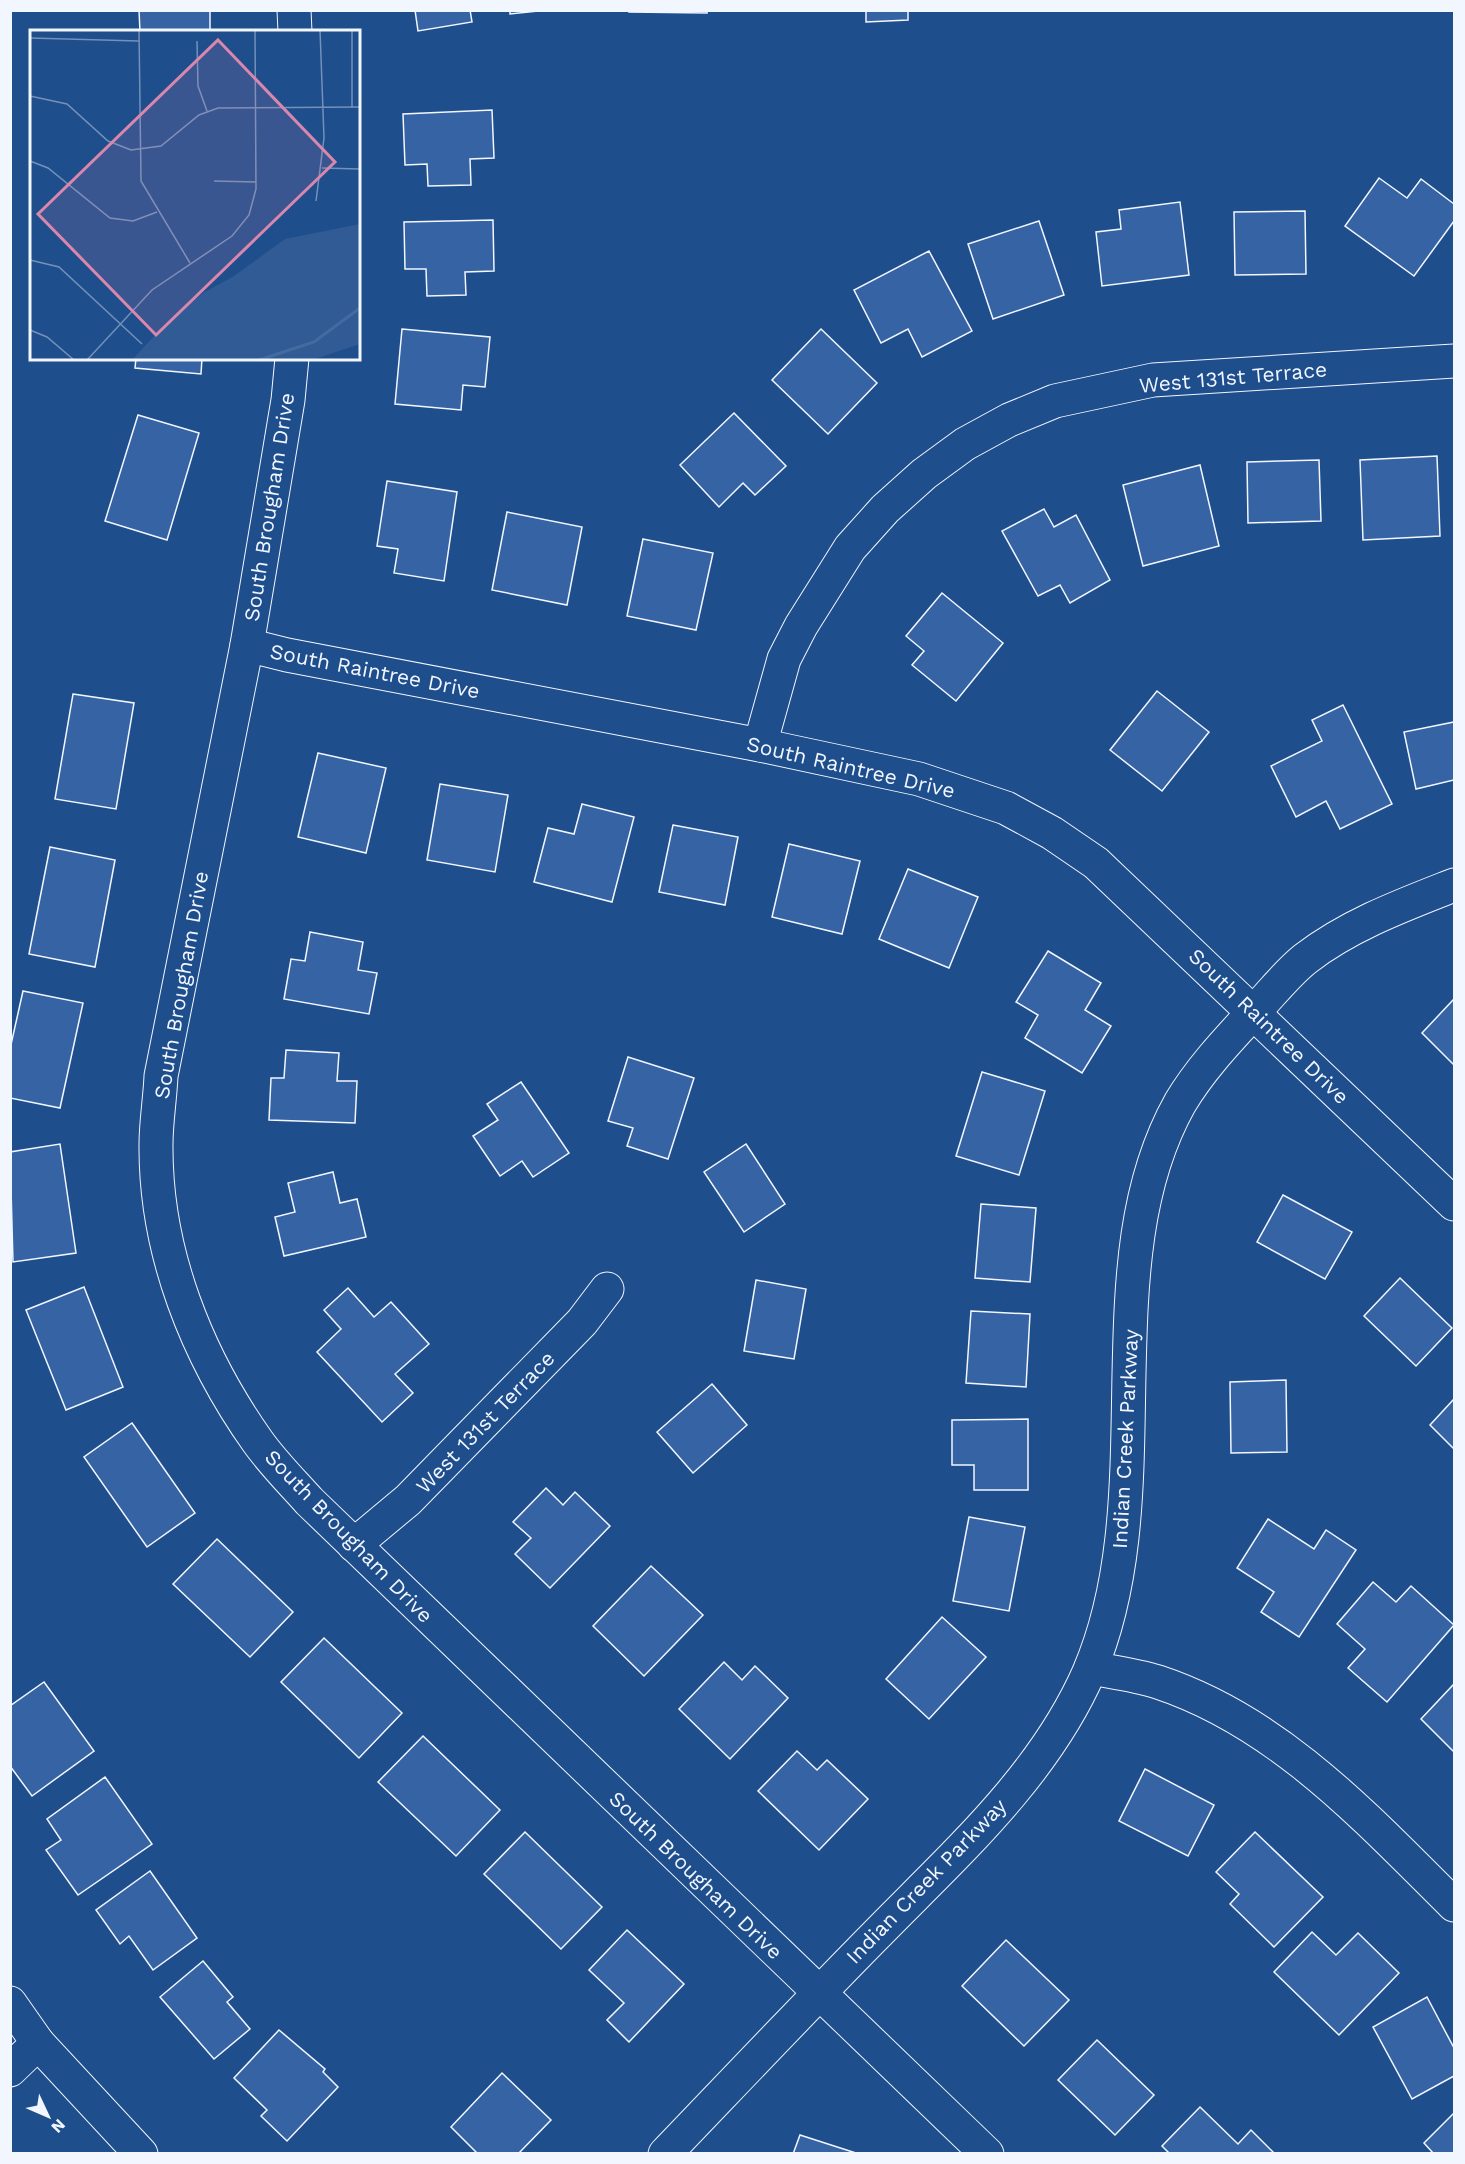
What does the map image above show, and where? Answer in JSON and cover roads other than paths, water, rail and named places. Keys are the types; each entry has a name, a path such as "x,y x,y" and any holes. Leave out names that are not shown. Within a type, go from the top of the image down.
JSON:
{"street":[{"path":"294,10 295,30"},
{"name":"South Brougham Drive","path":"292,360 288,400 247,645 161,1076 156,1145 160,1199 169,1252 184,1304 199,1342 226,1394 259,1444 309,1501 987,2154"},
{"name":"West 131st Terrace","path":"760,745 784,660 801,626 850,548 885,509 924,474 965,444 1009,420 1055,401 1153,380 1455,361"},
{"name":"South Raintree Drive","path":"247,645 287,655 760,745 919,779 1006,808 1052,833 1096,863 1455,1203"},
{"name":"Indian Creek Parkway","path":"665,2154 980,1828 1032,1767 1069,1713 1090,1668 1114,1592 1124,1521 1134,1257 1142,1210 1166,1134 1181,1101 1212,1057 1305,959 1380,914 1455,885"},
{"name":"West 131st Terrace","path":"354,1545 408,1500 582,1322 607,1289"},
{"path":"1090,1668 1157,1682 1238,1718 1300,1759 1358,1811 1455,1905"},
{"path":"10,2003 38,2043 141,2154"},
{"path":"10,2070 38,2043"}]}
